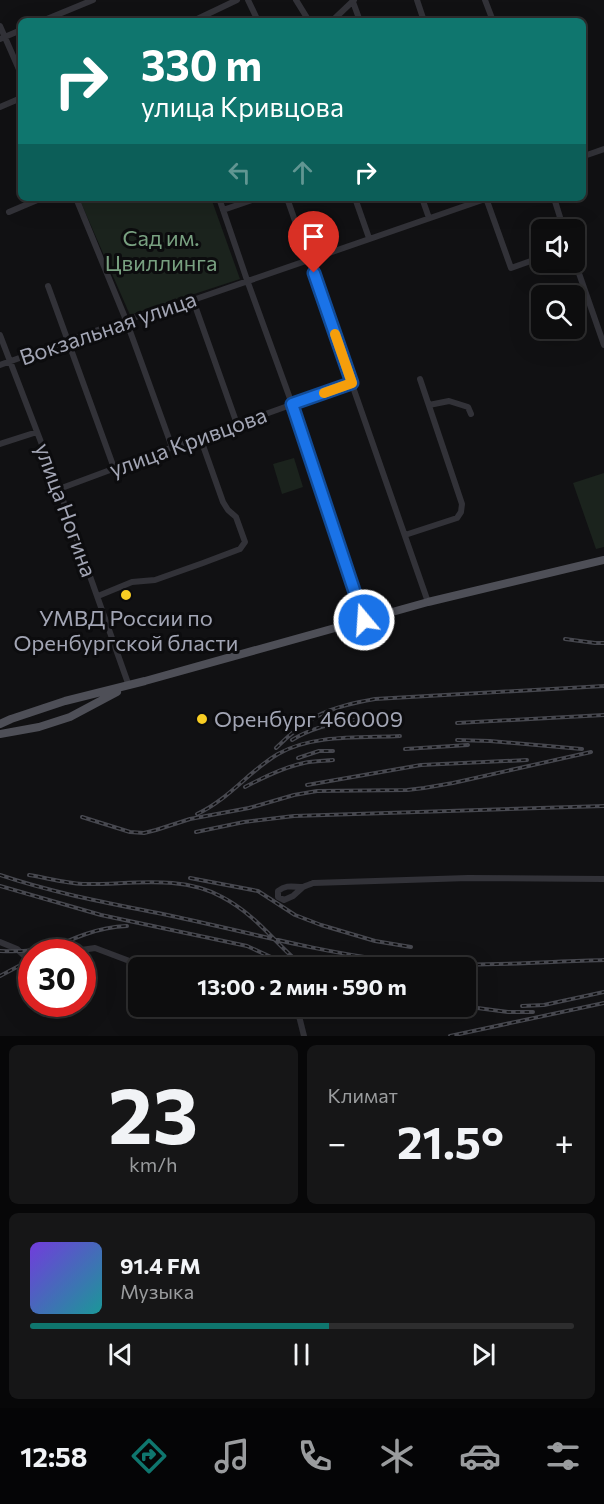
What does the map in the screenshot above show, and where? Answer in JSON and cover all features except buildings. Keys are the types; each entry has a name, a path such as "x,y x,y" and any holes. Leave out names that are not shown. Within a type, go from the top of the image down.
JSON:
{"main road":[{"path":"0,724 65,701 129,686 428,602 604,560"},
{"path":"0,734 45,725 70,717 129,686"},
{"path":"65,701 65,713 70,717"},
{"path":"39,710 45,713 47,720 45,725"}],"street":[{"path":"49,18 93,0"},
{"path":"199,18 237,0"},
{"path":"248,0 257,18"},
{"path":"296,0 307,18"},
{"path":"417,0 423,18"},
{"path":"486,0 492,18"},
{"path":"335,18 354,1 359,18"},
{"path":"0,26 2,38 18,69"},
{"path":"2,38 18,31"},
{"path":"0,107 18,99"},
{"path":"586,155 604,148"},
{"path":"9,212 35,201"},
{"path":"77,201 126,320 172,447"},
{"path":"220,201 292,404 364,620"},
{"path":"223,210 249,201"},
{"path":"288,201 428,602"},
{"path":"356,201 369,238"},
{"path":"423,201 429,218"},
{"name":"Вокзальная улица","path":"0,364 478,201"},
{"path":"488,201 511,268 531,261"},
{"path":"555,201 561,219"},
{"path":"579,273 604,345"},
{"path":"48,286 114,468"},
{"path":"193,300 237,424"},
{"name":"улица Ногина","path":"0,335 59,489 129,686"},
{"path":"405,535 457,518 462,504 420,379"},
{"name":"улица Кривцова","path":"59,489 352,383"},
{"path":"429,405 449,400 468,407 471,414"},
{"path":"0,444 37,432"},
{"path":"98,597 132,582 155,580 206,562 240,549 245,542 236,517 223,502 200,437"},
{"path":"0,714 11,719"},
{"path":"303,886 468,878 604,879"},
{"path":"0,942 18,950"},
{"path":"96,948 128,960"},
{"path":"299,1017 304,1036"}],"green space":[{"name":"Сад им. Цвиллинга","path":"80,201 212,201 240,279 130,315"},
{"path":"294,458 303,487 282,494 273,464"},
{"path":"604,473 604,547 596,549 573,483"}],"railway":[{"path":"565,639 604,643"},
{"path":"276,748 299,728 321,714 345,705 375,699 604,686"},
{"path":"457,723 604,715"},
{"path":"292,740 325,726 360,719"},
{"path":"197,814 219,801 267,761 292,748 306,743 338,738 400,736"},
{"path":"457,740 582,749"},
{"path":"405,749 468,745"},
{"path":"298,758 319,751 333,751"},
{"path":"82,817 130,832 144,833 190,819 249,808 294,795 317,791 424,788 591,752"},
{"path":"245,787 289,767 307,762 333,760"},
{"path":"307,785 421,765 527,760"},
{"path":"196,832 244,822 294,816 604,806"},
{"path":"0,875 85,898 305,946 386,960 440,964 604,960"},
{"path":"29,875 63,882 172,883 206,890 222,897 246,913 292,957"},
{"path":"190,878 258,891 295,915 321,925 375,941 411,947"},
{"path":"0,886 101,915 247,946 271,957"},
{"path":"72,939 95,931 127,926"},
{"path":"0,951 18,951"},
{"path":"0,976 18,966"},
{"path":"522,1006 544,1005 604,992"},
{"path":"450,1036 604,1003"},
{"path":"476,1008 508,1012 533,1012"}],"slow traffic":[{"path":"324,393 352,383 335,334"}],"place":[{"name":"УМВД России по Оренбургской бласти","path":"126,595"},
{"name":"Оренбург 460009","path":"202,719"}],"route":[{"path":"314,273 352,383 292,404 364,620"}]}
